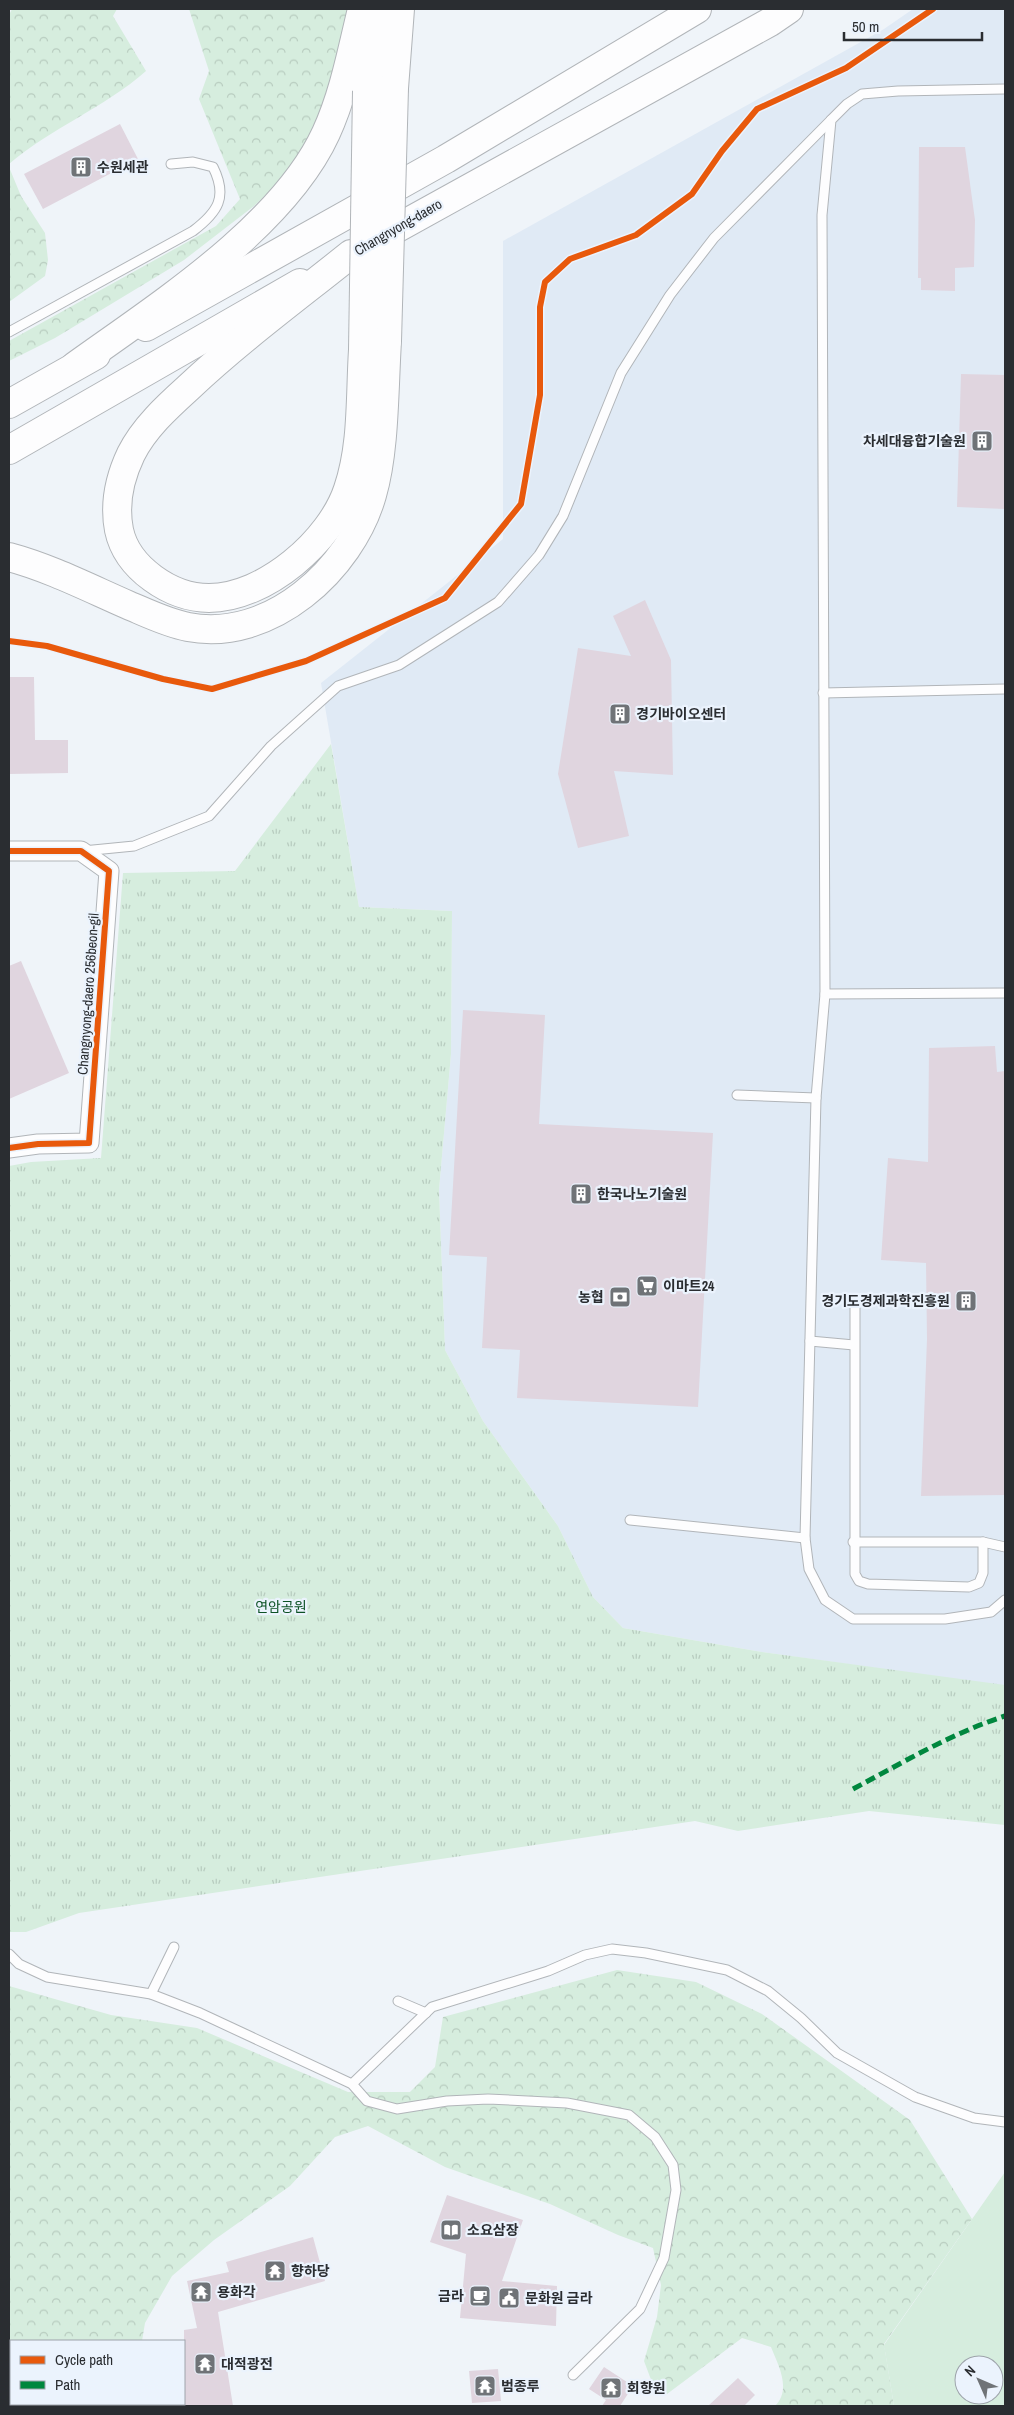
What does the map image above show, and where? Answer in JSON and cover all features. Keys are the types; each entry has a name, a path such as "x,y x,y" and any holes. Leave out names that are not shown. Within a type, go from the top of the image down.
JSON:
{"main road":[{"path":"75,366 210,267 246,236 298,178 326,135 336,110 362,9"},
{"path":"9,557 49,570 159,618 188,627 220,628 254,621 275,613 300,597 330,568 343,552 367,511 378,462 367,91 376,9"},
{"path":"351,254 200,376 142,436 132,453 120,486 117,519 120,533 126,547 143,569 160,583 179,592 209,598 224,596 258,585 287,567 303,554 330,525 348,490 375,346 400,9"},
{"path":"9,404 446,159 697,9"},
{"name":"Changnyong-daero","path":"9,450 351,254 770,22 789,9"}],"street":[{"path":"9,851 80,851"},
{"name":"Changnyong-daero 256beon-gil","path":"9,1148 38,1144 90,1143 109,871 80,851"}],"lane":[{"path":"80,851 134,846 209,816 271,746 338,686 399,665 498,602 539,555 563,516 621,373 670,296 714,238 847,104 862,94 898,90 1005,90"},
{"path":"831,120 822,214 825,994 816,1098 805,1538 809,1569 825,1600 853,1619 945,1619 991,1612 1005,1600"},
{"path":"9,332 193,232 210,218 220,199 221,183 213,167 193,162 171,164"},
{"path":"823,694 1005,689"},
{"path":"825,994 1005,994"},
{"path":"737,1095 816,1098"},
{"path":"855,1306 853,1542 855,1574 859,1581 868,1584 969,1587 979,1583 983,1572 983,1542"},
{"path":"810,1341 854,1345"},
{"path":"630,1520 805,1538"},
{"path":"853,1542 983,1542 1005,1547"},
{"path":"151,1994 174,1947"},
{"path":"352,2084 432,2007 548,1971 586,1955 612,1950 646,1953 726,1970 768,1991 801,2018 837,2053 915,2097 974,2118 1005,2122"},
{"path":"9,1954 19,1964 46,1977 151,1994 200,2013 352,2084 367,2101 397,2109 447,2101 488,2099 567,2103 629,2115 655,2137 673,2165 676,2190 664,2258 640,2309 573,2375"},
{"path":"398,2001 426,2013"}],"shaded area":[{"path":"913,9 1005,9 1004,1686 762,1652 623,1628 593,1597 558,1526 483,1421 445,1350 439,1190 451,1054 452,911 359,907 321,683 503,539 503,241 884,29"}],"green space":[{"path":"12,9 117,9 113,16 146,71 113,96 42,139 9,164 9,15"},
{"path":"189,9 348,9 321,118 290,172 254,206 184,260 55,338 9,361 9,341 216,226 240,199 199,99 209,71"},
{"path":"9,167 21,196 45,233 48,260 45,276 9,302"},
{"name":"연암공원","path":"331,744 359,907 452,911 451,1054 439,1190 445,1350 483,1421 558,1526 593,1597 623,1628 762,1652 1005,1685 1005,1825 869,1811 738,1831 695,1821 79,1913 26,1932 9,1932 9,1166 31,1162 101,1158 123,873 235,871"},
{"path":"617,1970 696,1982 762,2014 910,2120 972,2219 884,2344 894,2406 775,2406 783,2392 783,2385 780,2369 771,2347 742,2338 667,2394 653,2385 644,2361 657,2317 661,2285 653,2248 618,2235 550,2204 445,2167 368,2126 335,2137 290,2186 214,2240 172,2276 145,2323 142,2340 10,2340 10,2405 144,2406 9,2406 9,1986 111,2015 197,2028 348,2092 410,2092 435,2067 443,2017"},
{"path":"1005,2172 1005,2406 894,2406 884,2345"}],"building":[{"name":"수원세관","path":"120,124 138,159 43,209 24,174"},
{"path":"919,147 965,147 975,220 974,267 955,268 955,291 921,290 921,278 918,278"},
{"name":"차세대융합기술원","path":"961,374 1005,375 1005,509 957,507"},
{"name":"경기바이오센터","path":"645,600 671,660 673,775 614,771 629,836 578,848 558,774 578,648 631,656 613,616"},
{"path":"9,677 34,677 35,740 68,740 68,773 9,774"},
{"path":"21,961 69,1073 9,1099 9,966"},
{"name":"한국나노기술원","path":"463,1010 545,1015 539,1124 713,1133 698,1407 517,1398 520,1350 482,1348 487,1257 449,1255"},
{"name":"경기도경제과학진흥원","path":"995,1046 997,1072 1005,1071 1005,1495 921,1496 927,1339 926,1263 881,1260 888,1158 928,1162 929,1048"},
{"path":"447,2195 523,2220 502,2281 557,2286 556,2326 460,2318 466,2254 430,2242"},
{"path":"313,2237 325,2281 218,2312 233,2406 184,2406 184,2330 197,2328 187,2281 229,2272 226,2262"},
{"name":"회향원","path":"604,2367 633,2386 620,2406 602,2406 606,2400 589,2389"},
{"name":"범종루","path":"498,2369 501,2401 472,2403 469,2371"},
{"path":"738,2378 755,2395 744,2406 708,2406"}],"marked path":[{"path":"853,1789 947,1740 1005,1716"}],"cycle path":[{"path":"9,641 47,646 163,679 212,689 306,661 445,598 521,504 540,395 540,307 545,282 570,259 636,235 692,194 722,151 757,109 846,68 933,9"},
{"path":"9,851 81,851 109,871 89,1143 38,1144 9,1148"}],"place":[{"name":"수원세관","path":"81,167"},
{"name":"차세대융합기술원","path":"982,441"},
{"name":"경기바이오센터","path":"620,714"},
{"name":"한국나노기술원","path":"581,1194"},
{"name":"이마트24","path":"647,1286"},
{"name":"농협","path":"620,1297"},
{"name":"경기도경제과학진흥원","path":"966,1301"},
{"name":"소요삼장","path":"451,2230"},
{"name":"향하당","path":"275,2271"},
{"name":"용화각","path":"201,2292"},
{"name":"금라","path":"480,2296"},
{"name":"문화원 금라","path":"509,2298"},
{"name":"대적광전","path":"205,2364"},
{"name":"범종루","path":"485,2386"},
{"name":"회향원","path":"611,2388"}]}
